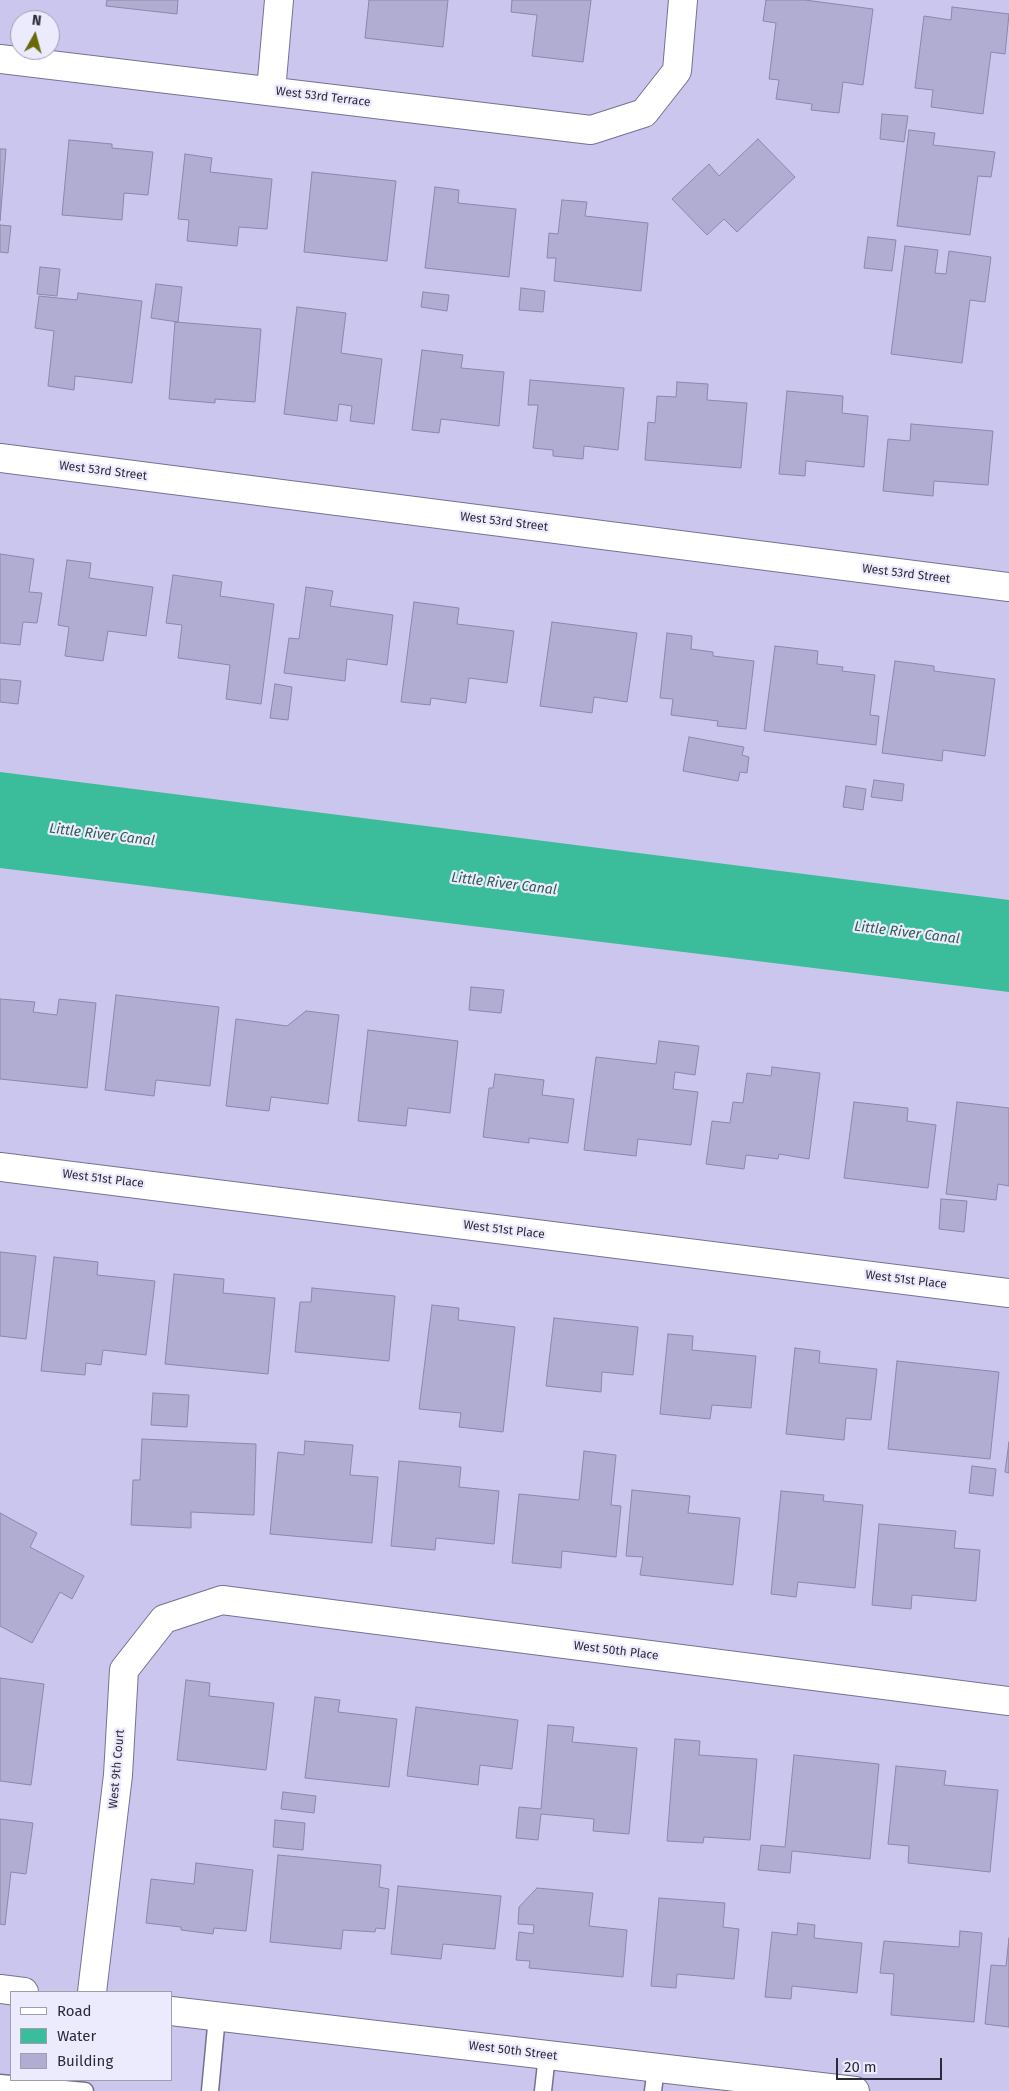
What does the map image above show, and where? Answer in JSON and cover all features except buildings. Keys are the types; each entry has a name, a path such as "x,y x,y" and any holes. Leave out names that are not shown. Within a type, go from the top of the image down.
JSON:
{"street":[{"path":"272,91 279,0"},
{"name":"West 53rd Terrace","path":"0,59 590,130 644,114 677,71 683,0"},
{"name":"West 53rd Street","path":"0,458 1009,587"},
{"name":"West 51st Place","path":"0,1167 1009,1293"},
{"name":"West 50th Place","path":"222,1600 1009,1701"},
{"name":"West 9th Court","path":"92,1991 118,1775 124,1670 164,1619 222,1600"},
{"path":"0,1989 16,1991"},
{"name":"West 50th Street","path":"172,2011 547,2055 654,2079 855,2091"}],"lane":[{"path":"210,2091 217,2016"},
{"path":"543,2091 547,2055"},
{"path":"0,2083 85,2091"}],"water":[{"name":"Little River Canal","path":"0,772 1009,900 1009,992 0,868"}]}
